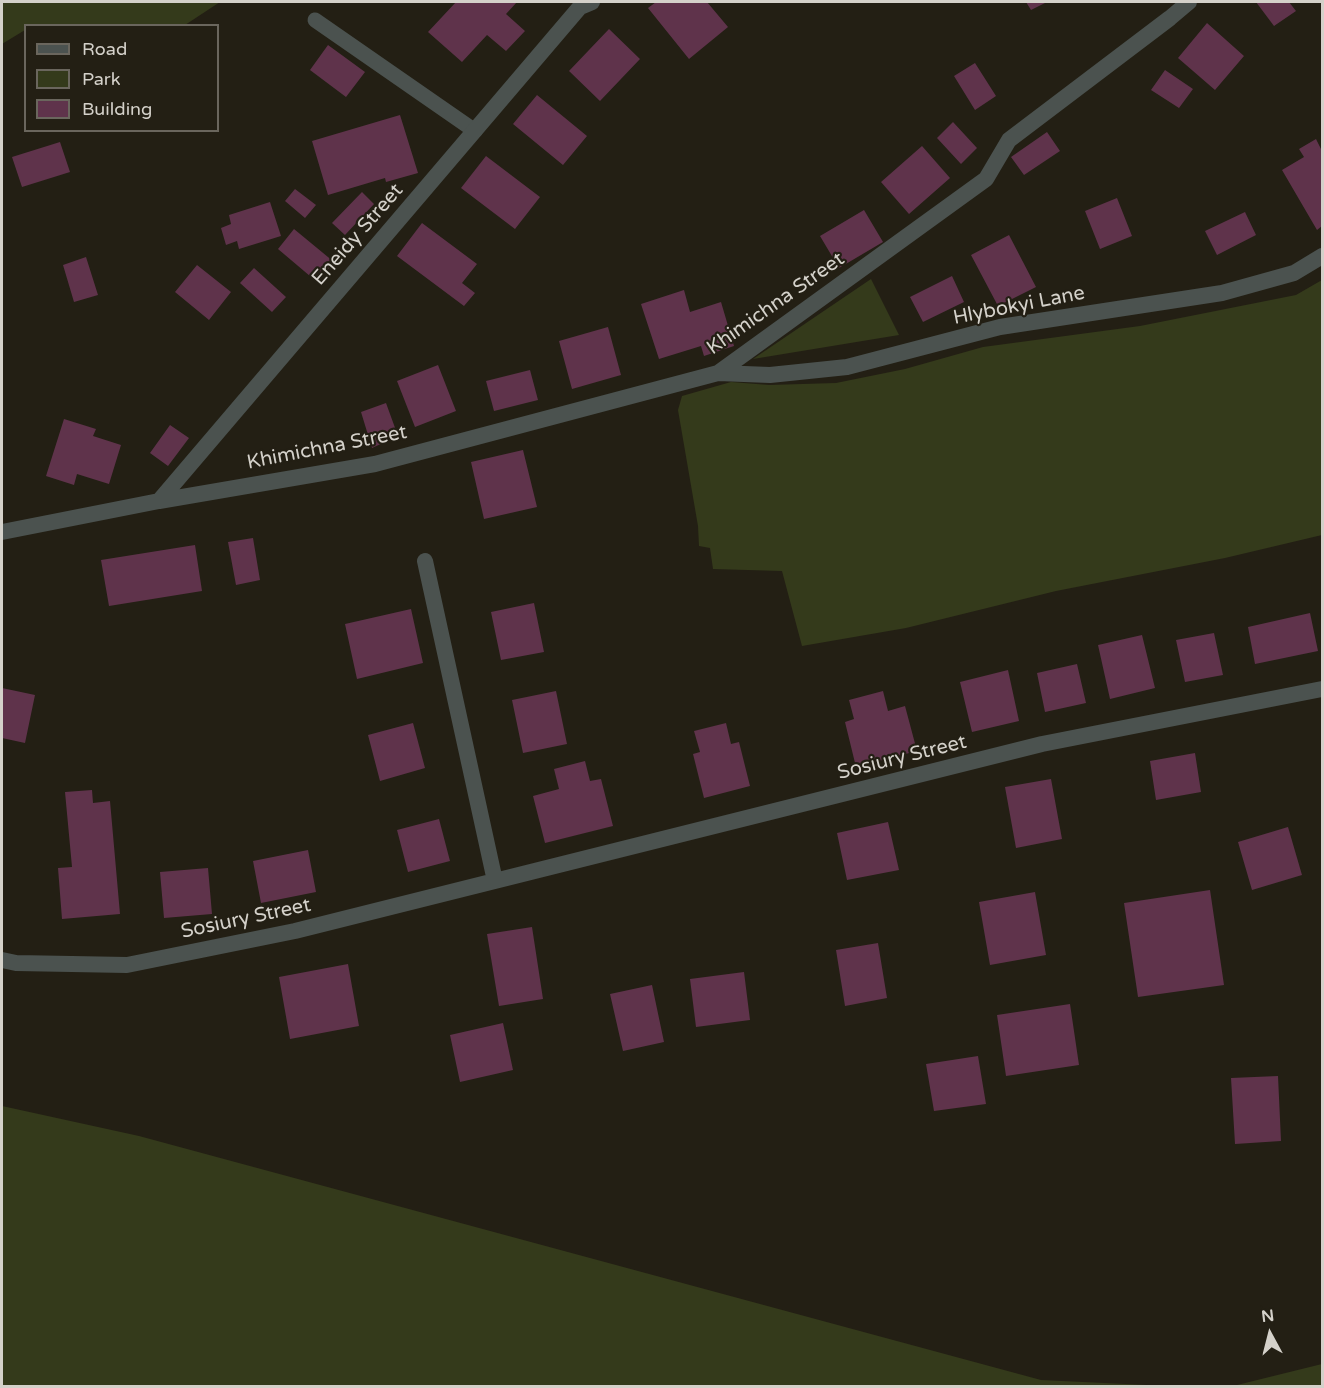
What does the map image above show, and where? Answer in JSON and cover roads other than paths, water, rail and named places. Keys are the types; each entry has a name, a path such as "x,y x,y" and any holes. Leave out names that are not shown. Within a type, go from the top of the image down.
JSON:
{"street":[{"name":"Khimichna Street","path":"159,501 375,464 718,373 986,179 1009,140 1189,2"},
{"name":"Eneidy Street","path":"159,501 584,3"},
{"name":"Hlybokyi Lane","path":"718,373 770,375 848,367 1000,327 1222,293 1294,273 1323,256"},
{"path":"2,532 159,501"},
{"path":"426,561 495,881"},
{"name":"Sosiury Street","path":"2,960 16,963 127,965 295,931 1042,744 1323,689"}],"lane":[{"path":"315,20 475,131"}]}
